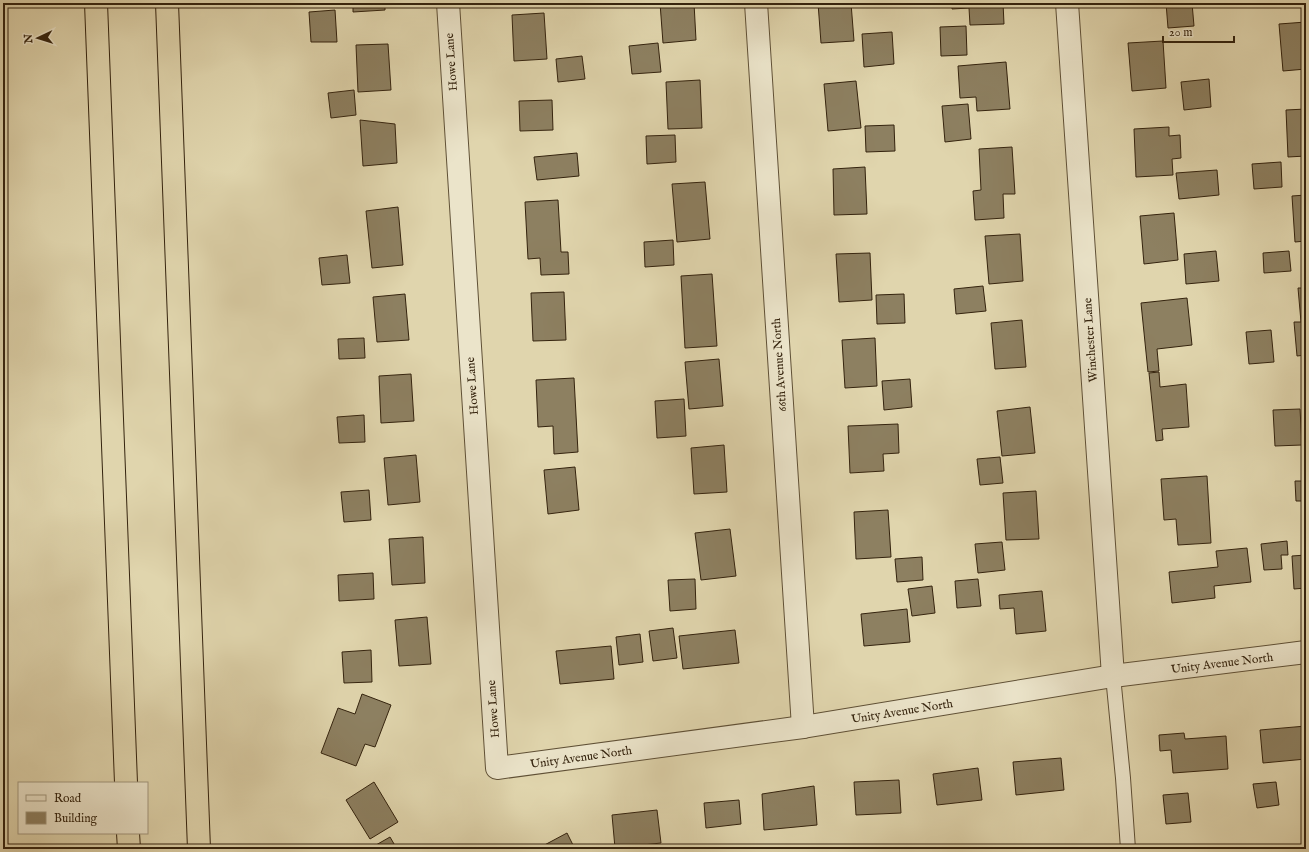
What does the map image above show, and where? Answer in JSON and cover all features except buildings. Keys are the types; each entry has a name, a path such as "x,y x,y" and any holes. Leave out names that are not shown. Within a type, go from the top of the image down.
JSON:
{"highway":[{"path":"96,3 126,782"},
{"path":"167,3 199,849"},
{"path":"128,834 129,849"}],"street":[{"name":"Howe Lane","path":"448,3 497,768"},
{"name":"66th Avenue North","path":"756,3 803,726"},
{"name":"Winchester Lane","path":"1067,3 1114,676"},
{"name":"Unity Avenue North","path":"497,768 803,726 1114,676 1306,652"}],"lane":[{"path":"1114,676 1128,849"}]}
